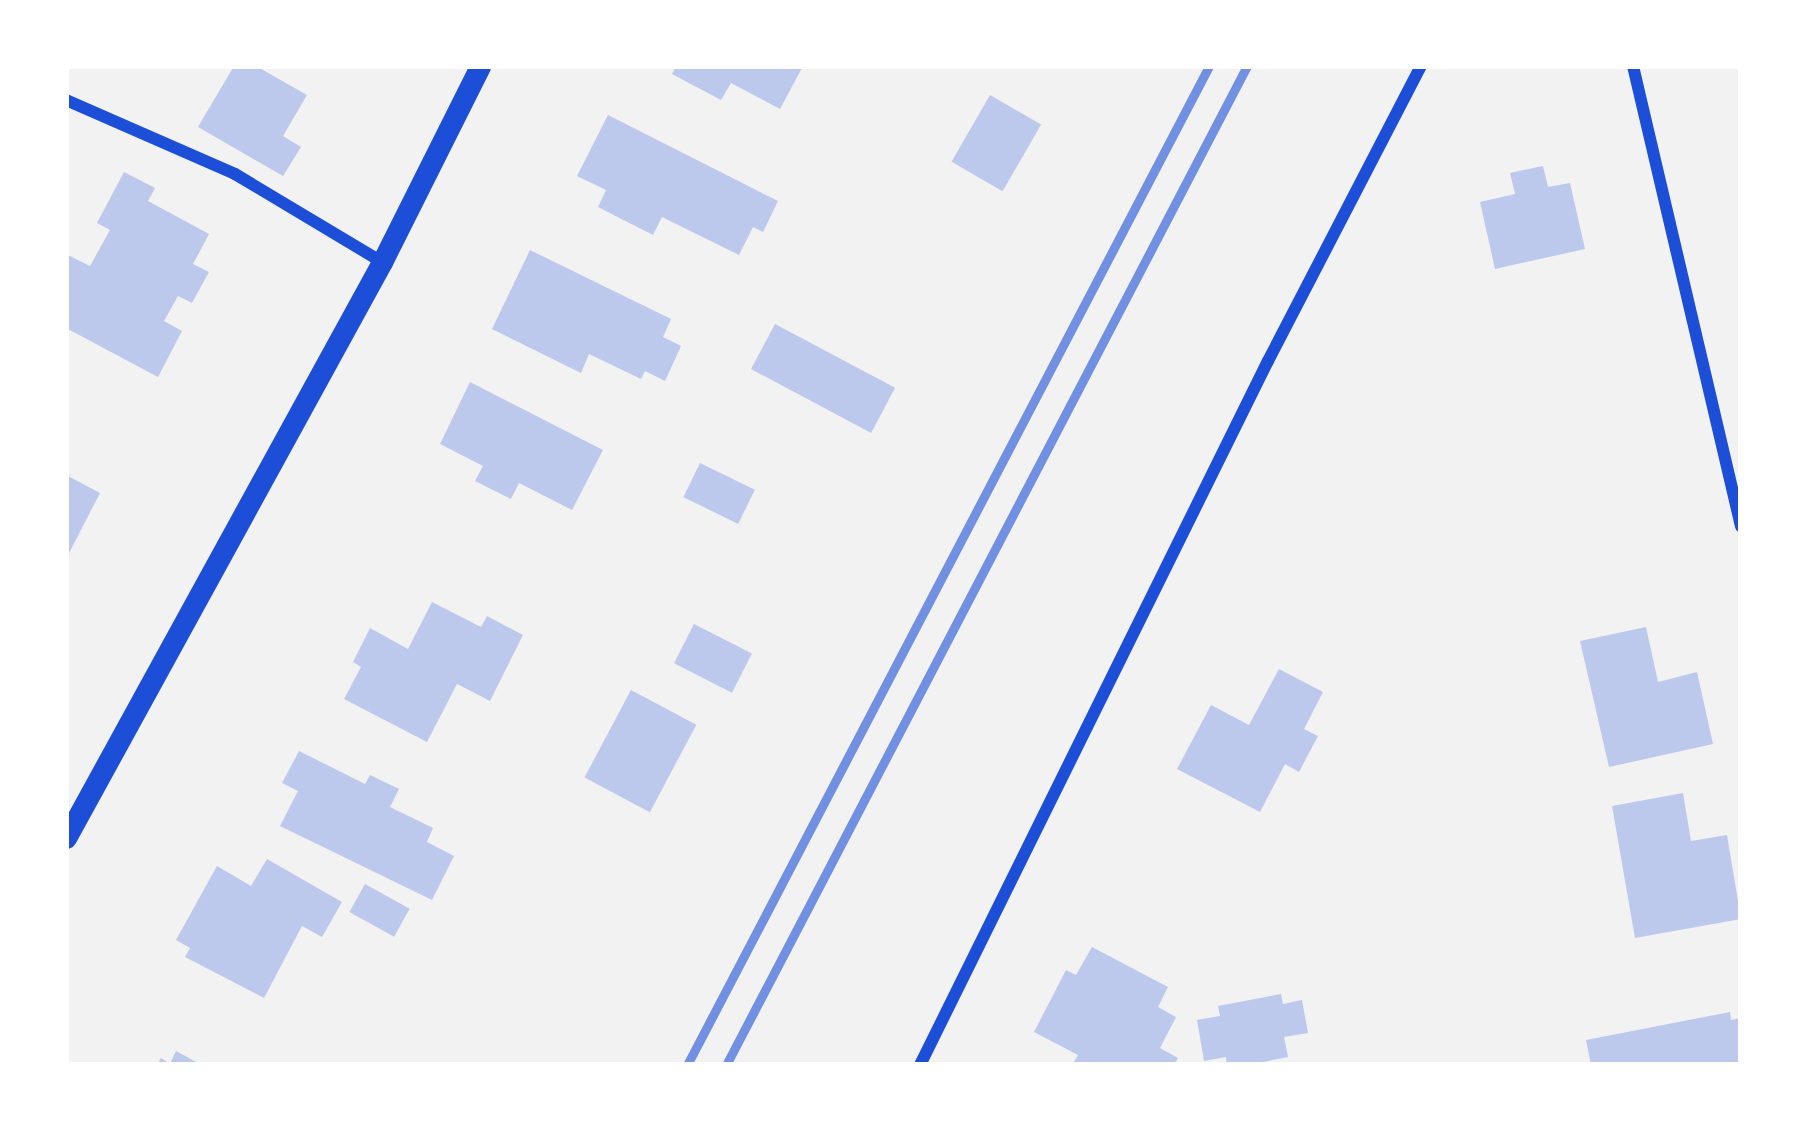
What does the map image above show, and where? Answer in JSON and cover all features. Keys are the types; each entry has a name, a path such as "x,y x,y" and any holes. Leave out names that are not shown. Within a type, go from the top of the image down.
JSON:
{"street":[{"path":"66,838 382,262 480,66"},
{"path":"920,1065 1258,382 1421,66"},
{"path":"1633,66 1741,526"},
{"path":"66,100 235,174 382,262"}],"building":[{"path":"234,66 256,66 307,95 283,136 301,147 283,176 198,127"},
{"path":"676,66 803,66 780,109 731,83 721,100 672,74"},
{"path":"990,95 1041,124 1003,191 952,162"},
{"path":"608,115 778,201 763,232 753,227 739,255 662,217 653,235 598,207 606,190 577,176"},
{"path":"1543,166 1548,187 1570,183 1585,249 1495,269 1480,202 1515,194 1510,173"},
{"path":"124,172 155,188 148,201 209,234 193,264 209,272 192,303 178,296 164,321 182,331 158,377 66,328 66,254 90,266 110,230 97,223"},
{"path":"530,250 671,319 663,337 681,346 665,381 645,371 641,379 589,354 581,373 492,329"},
{"path":"775,324 895,388 871,433 751,369"},
{"path":"470,382 603,450 572,510 519,483 511,499 475,481 483,466 440,444"},
{"path":"700,463 755,490 738,524 683,497"},
{"path":"66,475 100,493 66,559"},
{"path":"432,602 481,627 487,616 523,635 490,701 457,684 427,742 344,699 361,667 353,662 370,628 408,649"},
{"path":"694,624 752,654 732,693 674,663"},
{"path":"1646,627 1658,682 1697,672 1713,744 1609,767 1580,641"},
{"path":"1279,669 1323,692 1304,729 1318,736 1299,772 1285,764 1260,812 1177,769 1211,705 1249,725"},
{"path":"631,690 696,725 650,812 585,777"},
{"path":"299,751 365,784 370,775 399,789 390,807 433,828 427,842 454,856 432,900 280,826 298,791 282,783"},
{"path":"1683,793 1691,841 1727,835 1741,919 1635,938 1612,806"},
{"path":"267,859 342,902 322,937 302,926 264,998 185,957 190,948 176,940 217,866 251,886"},
{"path":"365,884 410,909 394,937 349,912"},
{"path":"1092,947 1168,987 1158,1007 1176,1017 1160,1048 1178,1058 1174,1065 1072,1065 1078,1055 1034,1032 1066,970 1076,975"},
{"path":"1281,994 1283,1004 1302,1000 1308,1033 1284,1037 1288,1057 1248,1065 1227,1065 1226,1057 1204,1061 1197,1020 1220,1016 1218,1006"},
{"path":"1730,1012 1731,1020 1741,1018 1741,1065 1591,1065 1586,1040"},
{"path":"176,1051 202,1065 157,1065 161,1058 170,1064"}],"railway":[{"path":"687,1065 1209,66"},
{"path":"726,1065 1247,66"}]}
